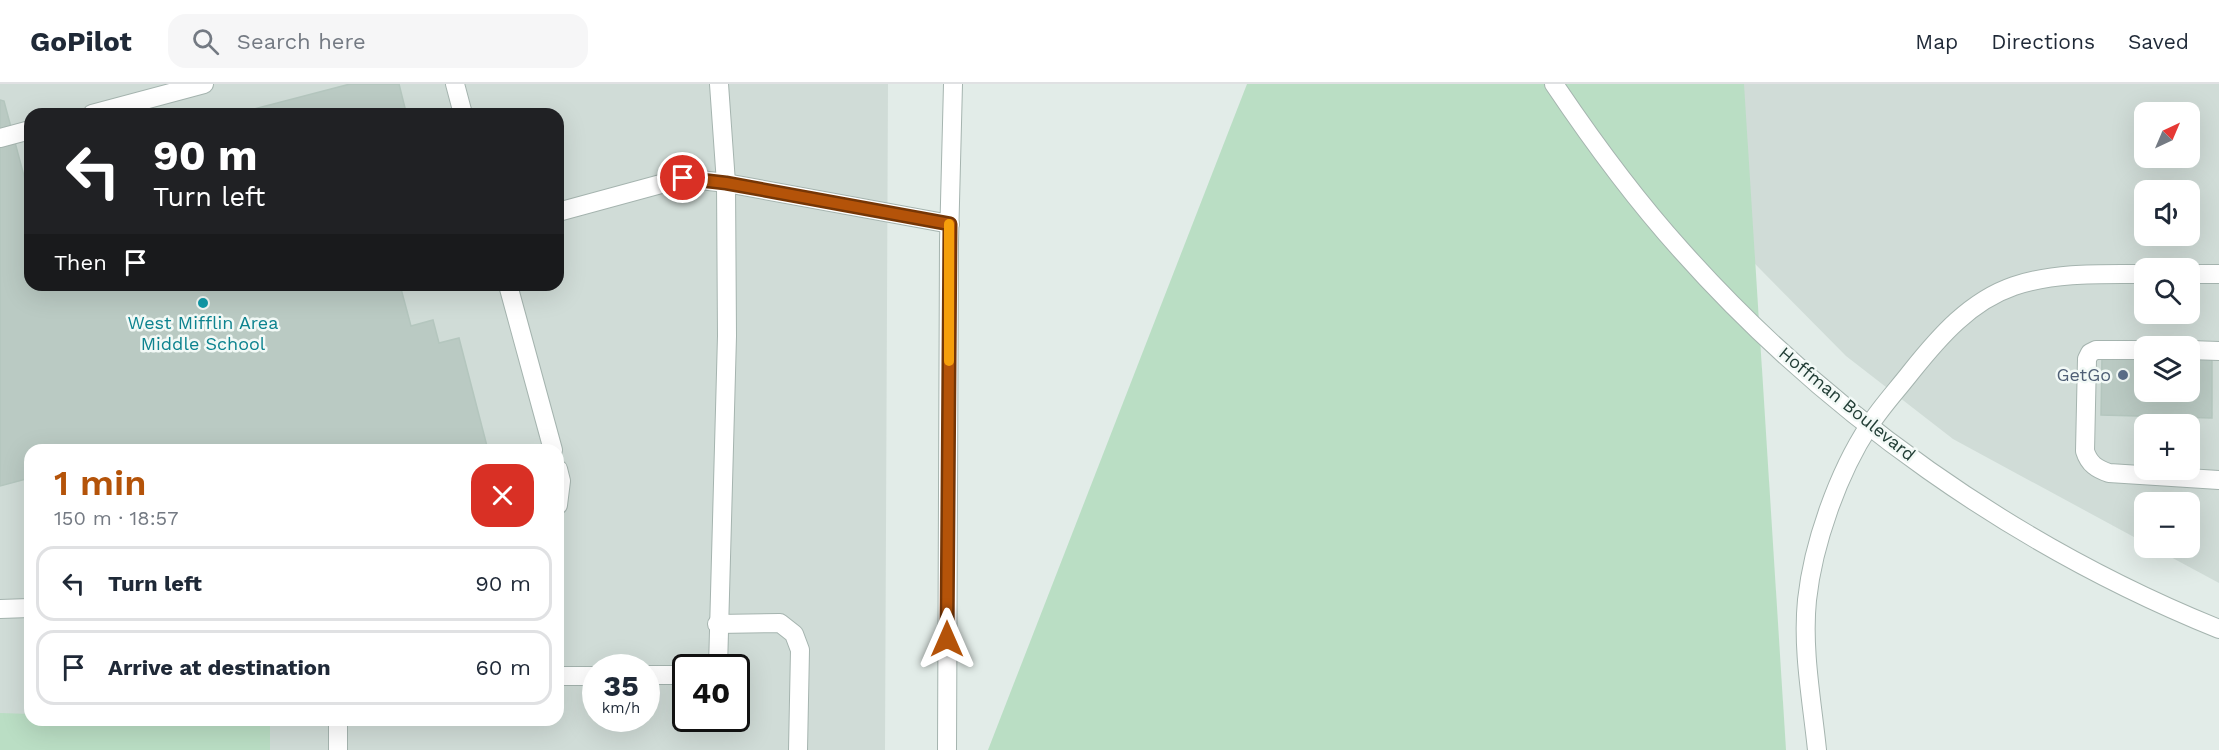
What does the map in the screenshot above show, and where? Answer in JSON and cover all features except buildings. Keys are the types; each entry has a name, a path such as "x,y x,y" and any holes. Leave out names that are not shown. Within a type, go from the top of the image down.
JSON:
{"street":[{"path":"114,108 204,84"},
{"path":"455,84 461,108"},
{"path":"718,654 727,336 726,183 719,84"},
{"path":"947,750 953,84"},
{"name":"Hoffman Boulevard","path":"1554,84 1626,185 1681,250 1741,314 1791,360 1869,425 1948,484 2039,541 2119,585 2219,629"},
{"path":"0,138 24,132"},
{"path":"564,211 683,178 726,183 950,224"},
{"path":"1817,750 1806,647 1807,600 1830,506 1848,461 1869,425 1942,335 1985,299 2014,286 2049,278 2084,274 2134,274"},
{"path":"2200,274 2219,274"},
{"path":"510,291 551,444"},
{"path":"2134,350 2096,350 2087,358 2085,451 2087,459 2100,470 2109,473 2219,480"},
{"path":"2200,350 2219,351"},
{"path":"0,609 24,608"},
{"path":"717,624 780,623 794,634 800,650 798,750"},
{"path":"564,676 582,676"},
{"path":"338,726 338,750"}],"shaded area":[{"path":"0,84 888,84 885,750 0,750"},
{"path":"1686,84 2219,84 2219,583 2173,558 2200,558 2200,492 2134,492 2134,537 1953,439 1846,356 1684,192"}],"green space":[{"path":"1247,84 1744,84 1786,750 988,750"},
{"path":"0,713 24,714 24,726 270,726 270,750 0,750"}],"slow traffic":[{"path":"949,224 949,361"}],"place":[{"name":"West Mifflin Area Middle School","path":"203,303"},
{"name":"GetGo","path":"2123,375"}],"route":[{"path":"683,178 726,183 950,224 947,639"}]}
